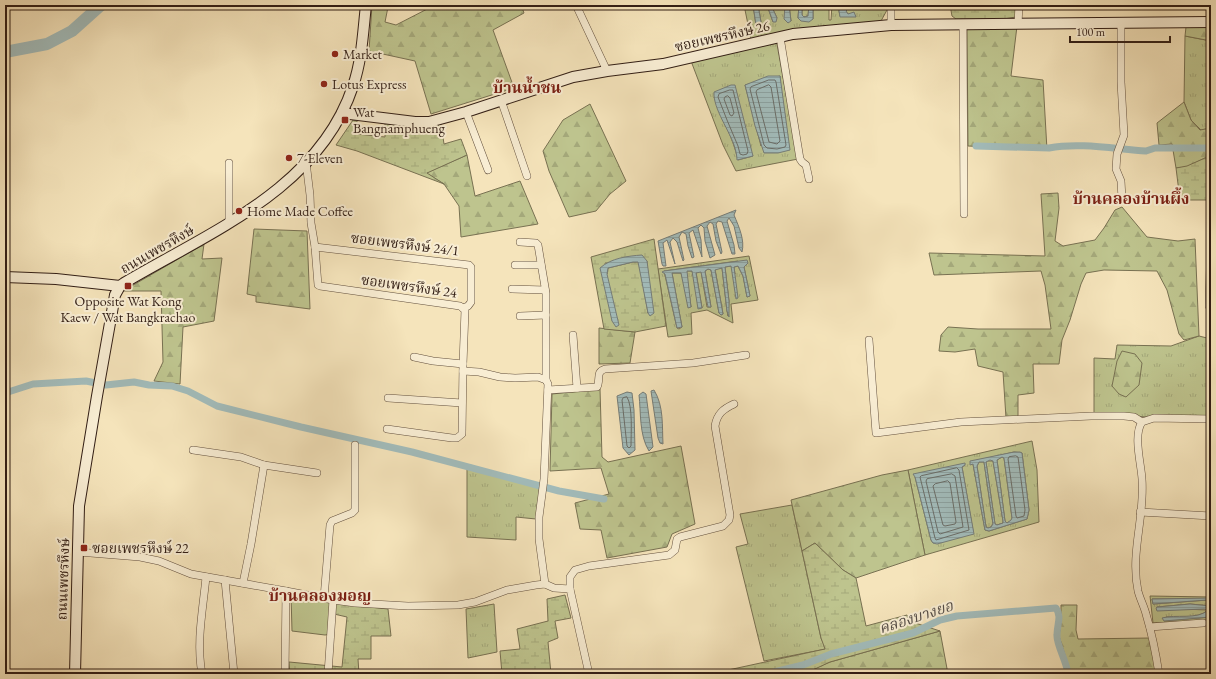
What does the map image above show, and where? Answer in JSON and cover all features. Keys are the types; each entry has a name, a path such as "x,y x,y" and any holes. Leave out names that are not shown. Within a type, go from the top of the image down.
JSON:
{"street":[{"name":"ถนนเพชรหึงษ์","path":"75,674 79,506 115,294 120,286 140,273 229,223 256,206 281,186 306,162 325,140 342,113 354,85 360,59 366,5"},
{"path":"576,5 607,71"},
{"path":"891,5 891,25"},
{"path":"1018,24 1019,5"},
{"name":"ซอยเพชรหึงษ์ 26","path":"342,113 415,122 429,122 466,112 573,77 663,64 793,34 891,25 1211,22"},
{"path":"963,24 964,214"},
{"path":"1121,24 1121,82 1124,134 1119,146 1116,169 1121,181 1122,200"},
{"path":"780,37 800,159 806,164 809,179"},
{"path":"500,100 527,176"},
{"path":"466,112 488,170"},
{"name":"ซอยเพชรหึงษ์ 24","path":"306,162 310,195 311,223 316,247 318,284 322,288 460,306 465,310 462,434 457,438 387,428"},
{"path":"229,163 229,223"},
{"path":"520,242 536,243 538,245 545,290 546,380 548,390 544,479 539,517 539,539 545,584"},
{"name":"ซอยเพชรหึงษ์ 24/1","path":"316,247 469,265 471,267 471,302 468,306 463,308"},
{"path":"515,265 541,265"},
{"path":"1209,306 1211,268"},
{"path":"5,277 25,277 120,286"},
{"path":"512,289 545,290"},
{"path":"520,316 546,314"},
{"path":"573,335 577,388"},
{"path":"869,340 876,433 961,422 1091,416 1124,416 1134,418 1142,422"},
{"path":"548,390 597,387 599,385 599,373 601,370 605,369 692,363 746,355"},
{"path":"414,357 500,377 538,377 546,380"},
{"path":"388,398 462,403"},
{"path":"589,674 570,589 571,573 575,570 589,566 668,555 675,550 677,539 680,537 723,526 728,523 730,515 715,426 718,415 722,410 734,404"},
{"path":"1159,674 1150,627 1138,592 1134,564 1142,478 1137,435 1138,426 1142,422 1154,418 1211,419"},
{"path":"324,598 330,525 332,521 352,513 355,510 355,445"},
{"path":"193,450 241,457 264,465 317,473"},
{"path":"244,584 264,465"},
{"path":"1140,512 1211,516"},
{"path":"78,552 150,558 190,574 333,600 383,605 458,605 475,602 507,590 545,584 554,588 570,589"},
{"path":"202,674 200,665 200,634 206,577"},
{"path":"225,580 234,674"},
{"path":"285,674 286,591"},
{"path":"328,674 333,600"},
{"path":"1150,627 1203,623"}],"green space":[{"path":"372,5 388,7 385,22 396,25 435,5 521,5 524,13 493,30 514,88 431,114 415,61 369,51"},
{"path":"744,5 753,5 756,25 759,25 761,22 758,5 767,5 773,22 777,18 771,5 785,5 791,21 789,5 799,5 798,18 813,19 813,5 829,5 829,20 831,20 832,5 840,5 840,16 856,16 848,14 845,10 850,7 887,5 887,10 881,21 751,39"},
{"path":"802,5 809,5 808,16 803,17"},
{"path":"950,5 1017,5 1016,17 1003,19 956,19 952,16"},
{"path":"1017,26 1011,76 1043,80 1047,150 968,146 967,27"},
{"path":"1186,27 1211,27 1211,41 1185,36"},
{"path":"1185,36 1211,41 1211,128 1201,130 1191,120 1184,102"},
{"path":"776,39 798,159 736,171 723,145 691,61","holes":["780,76 780,86 761,146 745,85","714,97 753,156 738,160"]},
{"path":"1184,102 1191,120 1200,130 1211,128 1211,158 1205,158 1187,167 1176,168 1172,144 1159,145 1157,123"},
{"path":"590,104 626,181 610,194 596,211 569,217 549,171 543,151 563,120"},
{"path":"353,120 357,121 357,134 385,137 385,123 441,124 444,144 461,139 467,155 427,173 444,184 357,151 336,145"},
{"path":"467,155 475,196 520,181 538,224 461,237 459,206 444,184 426,173"},
{"path":"1205,158 1211,158 1211,200 1180,200 1176,168 1187,166"},
{"path":"1058,193 1059,208 1055,241 1063,246 1095,240 1115,210 1122,207 1147,237 1178,241 1195,239 1199,336 1184,340 1179,334 1167,290 1157,271 1104,270 1086,273 1062,340 1059,364 1033,364 1034,393 1018,395 1018,417 1006,418 1003,372 978,366 975,349 955,352 939,351 941,335 948,327 978,329 1051,329 1045,285 1041,271 934,275 929,253 1045,256 1041,194"},
{"path":"254,229 307,231 310,309 256,302 256,296 247,294"},
{"path":"654,239 666,326 635,332 604,329 591,257","holes":["647,261 648,313 639,262 608,268 607,274 605,263"]},
{"path":"204,244 202,259 222,258 214,321 183,327 180,384 154,381 163,362 161,291 123,291"},
{"path":"749,256 758,300 731,304 733,323 707,310 691,313 692,334 668,337 658,269","holes":["738,261 744,267 750,296 747,297 743,276 738,266 734,267 735,274 731,266 725,267 729,301 728,316 722,268 715,269 723,314 721,315 719,313 711,270 708,269 705,271 711,307 707,307 701,271 696,272 702,308 692,271 686,271 691,307 681,273 672,273 682,327 679,329 677,328 664,271"]},
{"path":"599,328 635,332 630,363 599,364"},
{"path":"1199,336 1211,339 1211,416 1146,417 1094,413 1094,358 1115,359 1117,345 1171,346"},
{"path":"1122,351 1135,354 1142,363 1139,385 1126,397 1119,394 1112,386 1117,361"},
{"path":"600,389 602,457 608,462 681,446 695,524 672,534 667,547 607,558 601,530 580,529 575,503 609,494 601,468 550,471 552,394"},
{"path":"1032,441 1037,470 1039,522 925,555 908,470","holes":["1014,452 1022,453 1029,510 1027,519 989,531 985,530 973,464 970,462","965,465 962,467 973,531 933,543 915,477"]},
{"path":"1002,457 1004,458 1012,518 1012,520 1007,523 1005,521 997,460"},
{"path":"987,461 993,461 1003,521 1003,523 997,525 995,524"},
{"path":"979,462 984,462 993,524 988,528 986,527 977,466"},
{"path":"470,465 540,485 536,519 516,517 516,540 467,537 467,467"},
{"path":"908,470 925,555 856,578 843,570 815,543 802,551 791,500 882,475"},
{"path":"792,505 821,638 826,649 764,661 736,547 748,544 740,514"},
{"path":"815,543 843,570 856,578 866,626 907,615 909,621 940,631 830,662 804,674 700,674 704,672 719,672 825,649 821,638 802,551"},
{"path":"291,594 334,603 332,634 325,635 292,631"},
{"path":"565,595 571,618 555,621 558,638 548,642 551,674 502,674 500,651 520,649 517,629 548,621 547,599"},
{"path":"1150,596 1211,597 1211,599 1152,599 1153,604 1211,601 1211,606 1190,604 1156,608 1208,610 1194,616 1166,617 1164,621 1211,617 1211,620 1153,623"},
{"path":"334,603 388,609 391,636 371,636 371,659 358,659 359,674 290,674 289,662 342,667 347,617 334,614"},
{"path":"494,604 497,652 468,658 466,609"},
{"path":"1061,605 1077,605 1076,630 1078,639 1150,638 1156,674 1071,674 1059,636"},
{"path":"940,631 948,674 803,673 830,662"}],"water":[{"path":"753,5 758,5 761,22 759,25 756,25"},
{"path":"767,5 771,5 777,18 776,22 773,22"},
{"path":"785,5 789,5 791,21 788,23 784,19"},
{"path":"799,5 802,5 802,15 804,17 808,16 809,5 813,5 813,19 809,22 801,21 798,18"},
{"path":"840,5 883,5 850,7 846,11 848,14 854,12 856,17 840,17"},
{"path":"768,76 780,76 790,150 778,153 764,153 755,126 745,85"},
{"path":"731,85 735,85 753,156 737,160 733,141 719,113 714,99 714,92"},
{"path":"736,210 734,215 742,238 742,252 739,248 734,226 729,218 727,221 735,254 732,254 722,222 718,221 716,224 722,252 721,254 716,241 713,224 710,222 707,226 715,255 710,258 705,241 704,228 701,225 698,228 701,240 702,257 693,230 689,233 694,257 692,258 686,234 682,232 679,237 684,260 683,261 677,242 673,238 670,242 675,264 667,240 663,243 666,266 663,266 658,241"},
{"path":"642,255 647,261 654,313 650,316 648,313 638,262 608,268 607,274 619,325 616,327 612,321 600,268 614,260"},
{"path":"747,260 748,263 744,267 750,296 747,297 743,276 738,266 734,267 738,298 736,299 731,266 725,267 729,301 729,317 722,268 715,270 723,314 721,315 719,313 711,270 708,269 705,271 711,307 708,307 701,272 696,273 702,308 698,309 692,271 687,271 691,307 688,308 681,273 672,273 682,327 677,328 665,274 662,272"},
{"path":"654,390 661,409 663,444 660,443 658,438 651,391"},
{"path":"627,392 632,393 634,410 635,450 629,455 623,448 617,396"},
{"path":"643,392 646,394 653,447 649,451 644,438 641,423 639,395"},
{"path":"1014,452 1022,453 1029,510 1027,519 989,531 985,530 973,464 970,465 970,461","holes":["1002,457 1004,458 1012,518 1007,523 1005,521 997,460","990,460 993,461 1003,521 1003,523 997,525 995,524 986,462","979,462 984,462 993,524 988,528 986,527 977,466"]},
{"path":"965,463 962,467 974,534 937,544 933,543 913,474"},
{"path":"1210,598 1211,601 1207,600 1153,604 1152,599"},
{"path":"1190,604 1211,606 1211,617 1164,621 1162,618 1198,615 1208,610 1157,611 1156,608 1157,607"}],"waterway":[{"path":"5,52 47,44 72,31 101,5"},
{"path":"976,146 1049,148 1061,146 1097,146 1146,151 1155,148 1211,148"},
{"path":"5,393 33,384 86,381 106,385 134,382 149,385 172,386 188,391 217,406 412,452 559,491 604,499"},
{"name":"คลองบางยอ","path":"766,674 803,665 831,654 913,633 940,620 957,616 1056,608 1059,614 1057,639 1068,674"}],"place":[{"name":"Market","path":"335,54"},
{"name":"Lotus Express","path":"324,84"},
{"name":"Wat Bangnamphueng","path":"345,120"},
{"name":"7-Eleven","path":"289,158"},
{"name":"Home Made Coffee","path":"239,211"},
{"name":"Opposite Wat Kong Kaew / Wat Bangkrachao","path":"128,286"},
{"name":"ซอยเพชรหึงษ์ 22","path":"84,548"}],"district":[{"name":"บ้านน้ำชน","path":"527,87"},
{"name":"บ้านคลองบ้านผึ้ง","path":"1131,198"},
{"name":"บ้านคลองมอญ","path":"320,595"}]}
